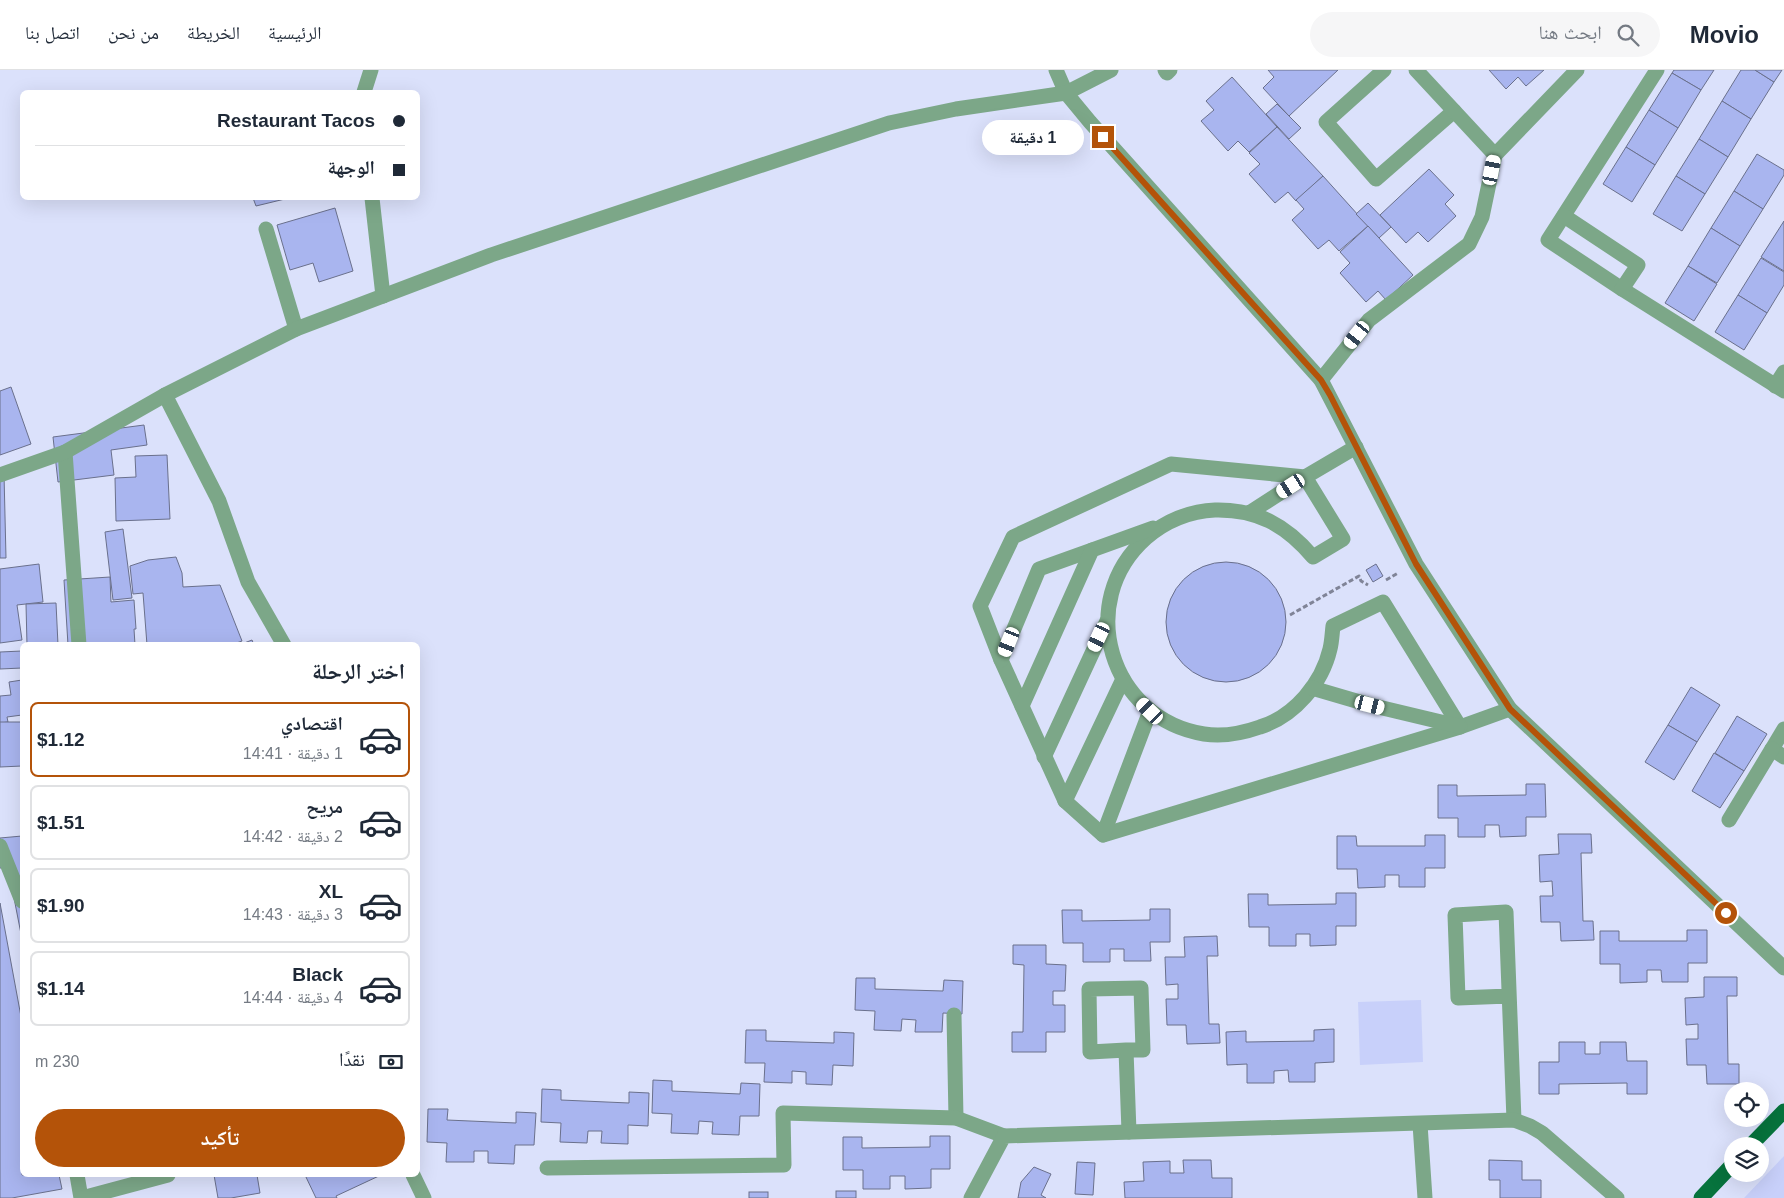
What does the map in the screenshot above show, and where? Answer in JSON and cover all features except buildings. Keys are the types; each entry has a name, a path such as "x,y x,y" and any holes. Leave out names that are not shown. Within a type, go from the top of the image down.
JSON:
{"main road":[{"path":"1758,1137 1784,1110"},
{"path":"1701,1198 1724,1174"}],"street":[{"path":"365,90 370,70"},
{"path":"1056,70 1066,93 1090,122 1321,380 1416,564 1510,709 1784,968"},
{"path":"0,475 65,452 165,395 296,329 491,255 889,123 956,109 1066,93 1111,70"},
{"path":"1165,70 1167,73 1170,70"},
{"path":"1384,70 1326,122 1376,179 1454,111"},
{"path":"1416,70 1495,155"},
{"path":"1321,380 1369,320 1468,244 1482,216 1495,155 1577,70"},
{"path":"1657,70 1548,240 1622,289 1780,388 1784,372"},
{"path":"372,200 383,296"},
{"path":"1564,216 1638,265 1622,289"},
{"path":"266,229 296,329"},
{"path":"165,395 219,501 248,582 282,642"},
{"path":"1249,513 1356,447"},
{"path":"65,452 79,642"},
{"path":"1103,835 1065,801 1001,660 980,606 1013,537 1171,464 1305,477"},
{"path":"1001,660 1039,569 1189,514 1209,510 1249,513 1267,520 1284,530 1300,542 1312,557 1343,539 1305,477"},
{"path":"1170,522 1153,532 1138,545 1125,562 1116,580 1110,599 1107,620 1114,661 1123,679 1135,696 1150,711 1167,722 1206,734 1232,734 1265,726 1283,716 1299,703 1312,688 1323,669 1331,648 1333,626 1383,602 1460,726"},
{"path":"1022,706 1092,550"},
{"path":"1044,757 1107,620"},
{"path":"1065,801 1123,679"},
{"path":"1312,688 1370,705 1460,726"},
{"path":"1103,835 1510,709"},
{"path":"1103,835 1150,711"},
{"path":"1729,820 1778,753 1784,729"},
{"path":"0,846 20,896"},
{"path":"1509,996 1458,998 1455,915 1506,912 1514,1120"},
{"path":"1141,988 1143,1050 1126,1050 1090,1052 1089,990 1141,988"},
{"path":"954,1015 956,1118"},
{"path":"1126,1050 1129,1132"},
{"path":"547,1168 784,1165 782,1113 956,1118 1004,1136 1514,1120 1542,1133 1617,1198"},
{"path":"1420,1124 1425,1198"},
{"path":"971,1198 1004,1136"},
{"path":"77,1177 82,1198 161,1177"},
{"path":"415,1177 424,1198"}],"path":[{"path":"1385,580 1416,564"},
{"path":"1290,615 1359,576 1364,584 1370,586"}],"shaded area":[{"path":"1421,1000 1423,1062 1360,1065 1358,1002"},
{"path":"1784,1156 1784,1198 1744,1198 1759,1182 1769,1182 1769,1172"}],"route":[{"path":"1103,137 1321,380 1416,564 1510,709 1726,913"}]}
